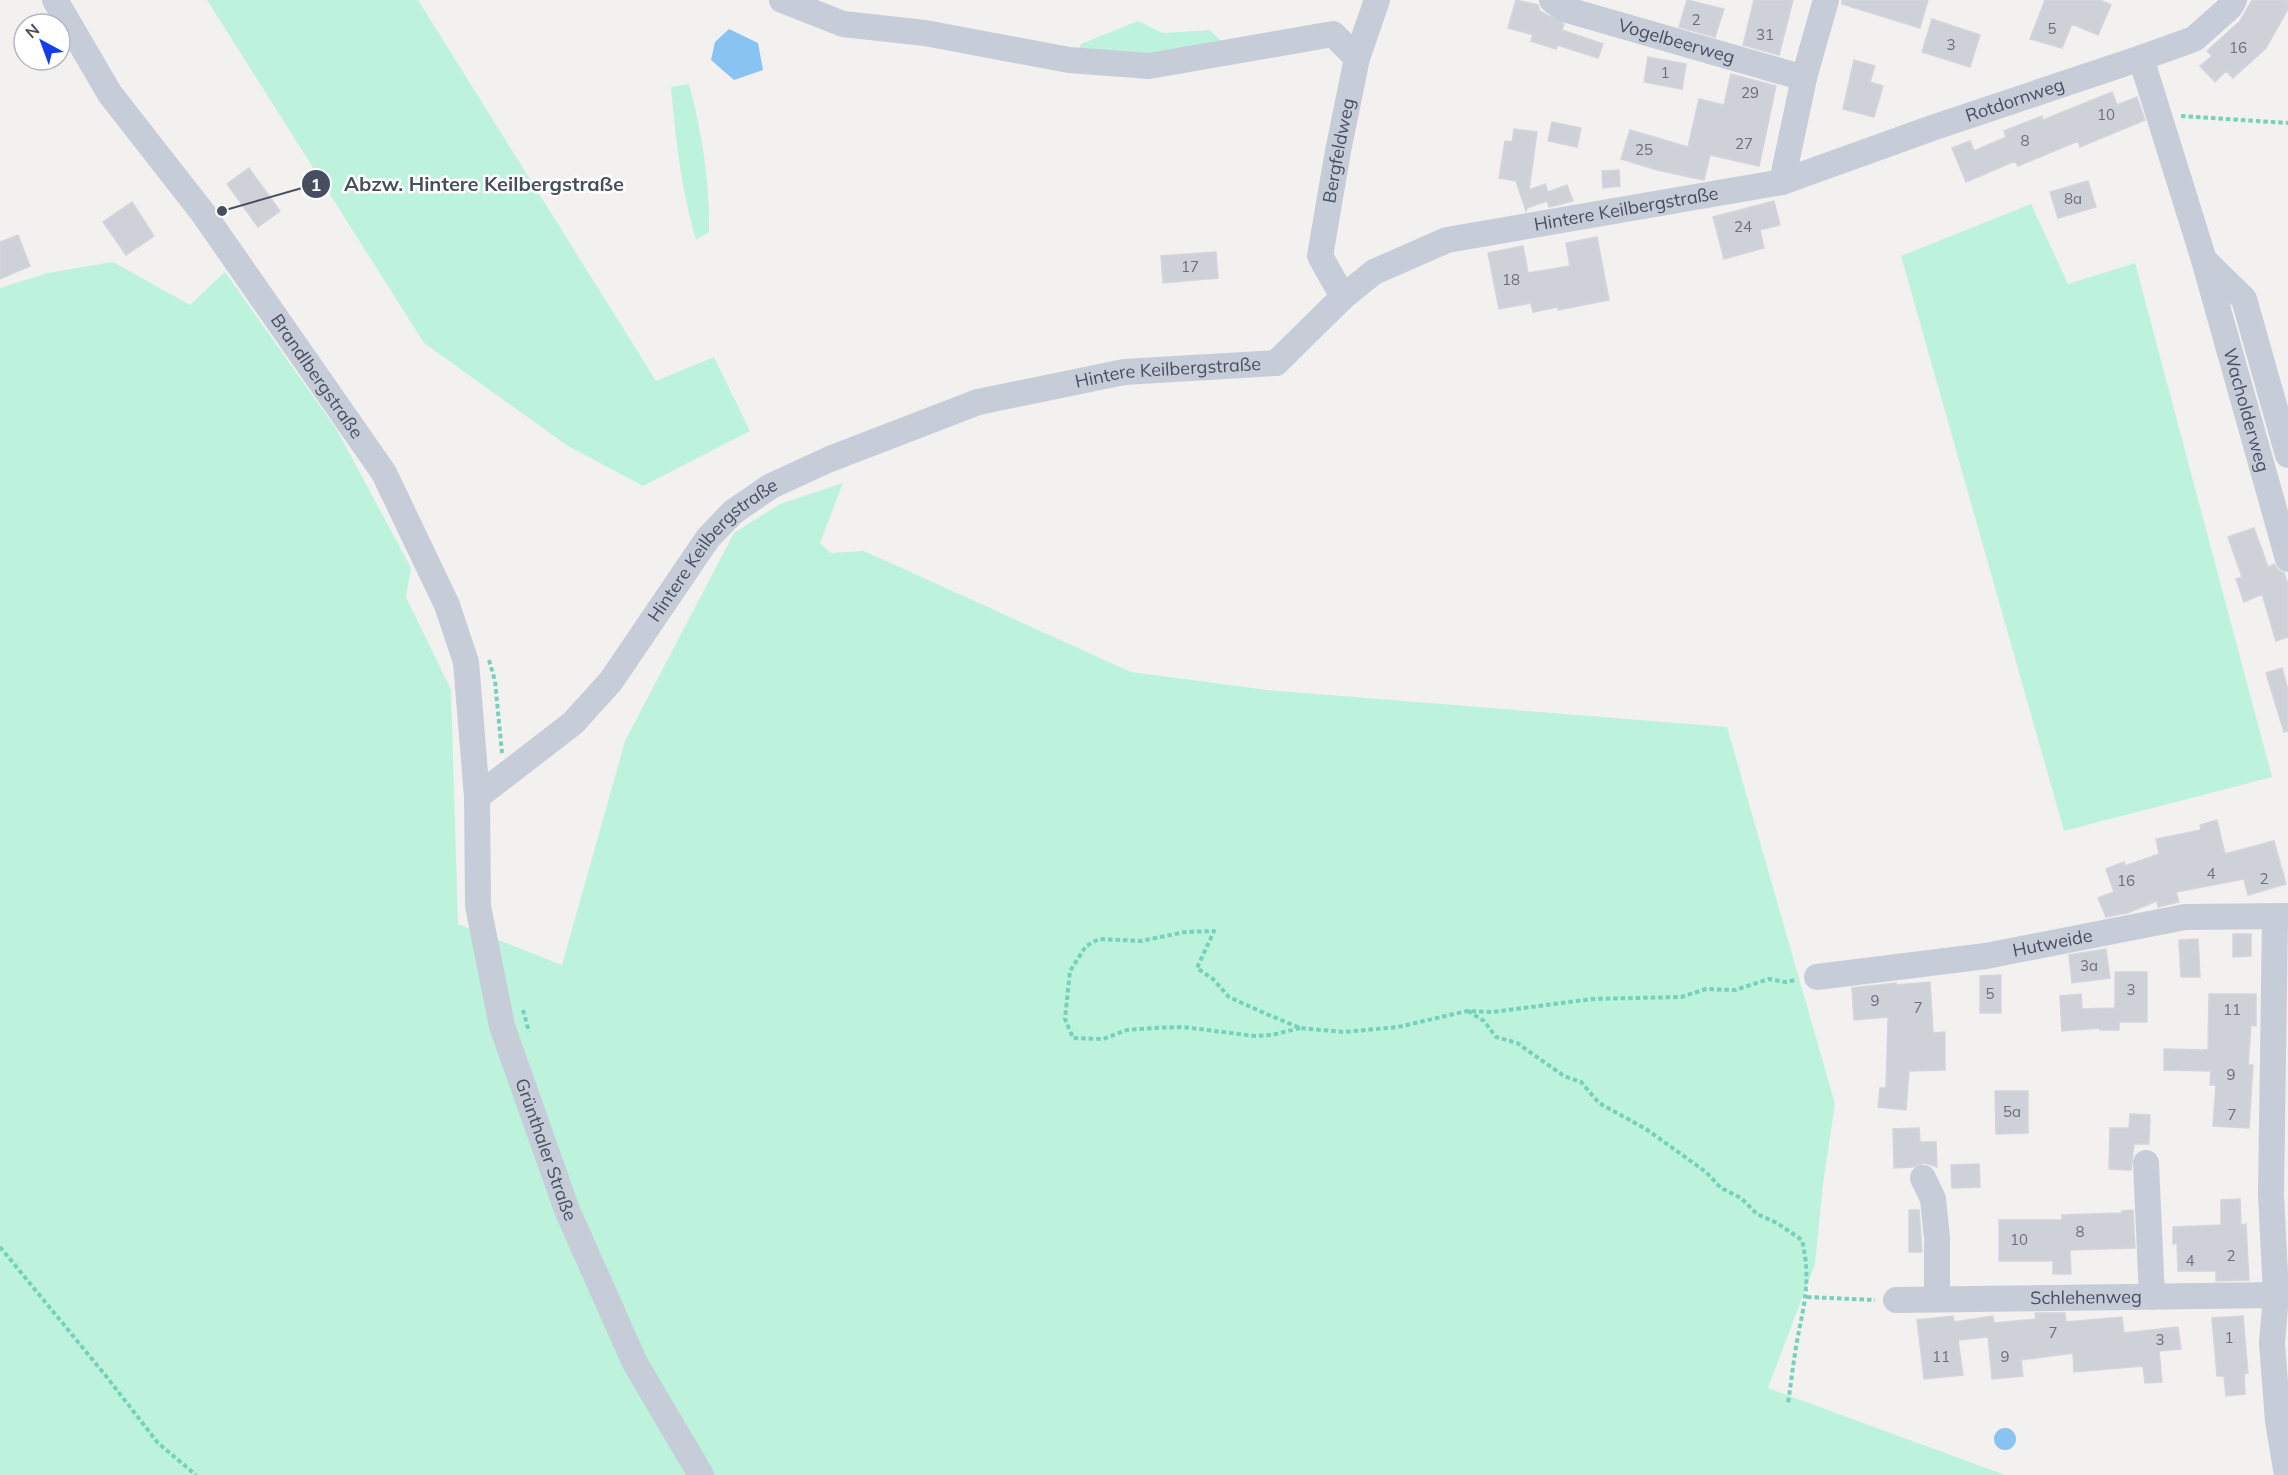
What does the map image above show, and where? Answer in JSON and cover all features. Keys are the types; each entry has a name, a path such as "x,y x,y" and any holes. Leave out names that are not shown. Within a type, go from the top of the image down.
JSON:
{"street":[{"name":"Brandlbergstraße","path":"55,0 110,94 203,213 384,473 447,605 466,662 477,797"},
{"path":"782,0 843,24 925,33 1069,60 1149,66 1333,34 1357,58"},
{"name":"Bergfeldweg","path":"1343,297 1320,256 1357,58 1377,0"},
{"name":"Vogelbeerweg","path":"1552,0 1564,9 1804,78"},
{"path":"1782,182 1804,78 1826,0"},
{"name":"Rotdornweg","path":"1782,182 2194,39 2230,7 2234,0"},
{"name":"Wacholderweg","path":"2141,58 2204,260 2288,559"},
{"name":"Hintere Keilbergstraße","path":"477,797 573,723 611,681 708,538 734,512 771,486 830,459 978,402 1124,372 1276,363 1343,297 1374,272 1447,240 1782,182"},
{"name":"Wacholderweg","path":"2204,260 2244,299 2288,455"},
{"name":"Grünthaler Straße","path":"477,797 478,906 502,1026 567,1210 634,1363 701,1475"},
{"name":"Hutweide","path":"1817,977 1986,956 2185,917 2281,917"},
{"path":"2281,917 2271,1195 2276,1295 2272,1343 2278,1421 2287,1475"},
{"path":"2146,1163 2152,1297"},
{"path":"1923,1178 1932,1199 1937,1238 1937,1299"},
{"name":"Schlehenweg","path":"1896,1300 2276,1295"}],"path":[{"path":"2179,116 2288,123"},
{"path":"487,651 495,681 505,775"},
{"path":"1300,1028 1272,1035 1255,1036 1183,1028 1154,1028 1127,1030 1103,1039 1073,1038 1065,1019 1070,971 1086,946 1099,939 1141,941 1185,932 1214,931 1197,968 1213,979 1229,997 1300,1028 1344,1032 1398,1027 1467,1011 1493,1012 1592,999 1681,997 1706,989 1736,990 1769,979 1785,982 1817,977"},
{"path":"522,1006 531,1040"},
{"path":"1467,1011 1484,1022 1496,1037 1517,1043 1564,1076 1581,1082 1599,1103 1646,1129 1706,1172 1721,1188 1741,1198 1757,1214 1777,1223 1802,1240 1807,1261 1807,1297 1796,1348 1788,1403"},
{"path":"0,1247 158,1443 196,1475"},
{"path":"1807,1297 1896,1300"}],"green space":[{"path":"207,0 418,0 656,381 714,357 750,431 643,486 568,446 424,343"},
{"path":"1138,21 1163,33 1210,30 1228,48 1141,56 1077,54 1081,44"},
{"path":"689,84 704,158 709,213 709,232 696,240 686,201 671,87"},
{"path":"2031,204 2068,284 2135,263 2272,777 2064,831 1901,256"},
{"path":"113,262 190,305 225,272 337,430 411,568 406,597 451,690 458,924 562,965 625,741 734,533 780,504 843,483 820,543 831,553 864,551 1131,672 1267,690 1727,727 1835,1104 1823,1184 1815,1264 1768,1388 2005,1475 0,1475 0,288 48,273"}],"water":[{"path":"729,29 758,43 763,70 734,80 711,60 715,42"},
{"path":"2005,1428 2013,1431 2016,1439 2013,1447 2005,1450 1997,1447 1994,1439 1997,1431"}],"building":[{"path":"1516,0 1538,5 1540,11 1564,24 1562,30 1603,44 1598,58 1557,45 1556,49 1531,41 1533,35 1508,28"},
{"path":"1687,0 1724,9 1715,37 1679,27"},
{"path":"1754,0 1793,0 1779,55 1743,45"},
{"path":"1842,0 1928,0 1920,28 1842,4"},
{"path":"2045,0 2100,0 2111,5 2098,35 2072,24 2062,48 2030,39"},
{"path":"2252,0 2288,0 2288,9 2266,48 2233,78 2226,71 2215,82 2200,66 2212,56 2207,51 2240,21"},
{"path":"1932,19 1980,35 1970,67 1922,52"},
{"path":"1648,57 1686,64 1682,89 1644,82"},
{"path":"1854,60 1875,66 1870,82 1883,86 1874,117 1843,109"},
{"path":"1731,74 1776,86 1759,166 1710,155 1704,180 1657,170 1621,159 1630,130 1688,147 1699,99 1724,105"},
{"path":"2112,92 2117,105 2137,97 2145,120 2080,147 2078,141 2018,166 2015,161 1966,182 1952,148 1970,141 1974,151 2006,137 2004,131 2042,116 2043,120"},
{"path":"1552,122 1581,128 1577,147 1548,141"},
{"path":"1514,129 1537,132 1529,190 1545,184 1548,192 1567,185 1573,201 1549,207 1547,201 1527,208 1526,211 1516,181 1499,178 1505,141 1512,142"},
{"path":"249,168 280,211 258,227 227,184"},
{"path":"1619,170 1620,186 1603,188 1602,171"},
{"path":"2088,181 2096,207 2058,218 2050,192"},
{"path":"1774,201 1780,225 1760,230 1764,248 1724,259 1713,217"},
{"path":"132,202 154,236 126,255 103,222"},
{"path":"18,235 30,266 0,279 0,242"},
{"path":"1597,237 1609,300 1558,310 1558,307 1533,312 1531,303 1499,309 1488,253 1523,246 1528,273 1570,266 1566,243"},
{"path":"1216,252 1218,278 1163,283 1161,256"},
{"path":"2254,528 2268,567 2274,564 2284,573 2288,584 2288,637 2276,641 2262,594 2244,602 2236,579 2242,577 2228,537"},
{"path":"2282,668 2288,690 2288,731 2284,732 2266,673"},
{"path":"2217,820 2225,854 2274,841 2286,884 2248,895 2244,879 2176,892 2179,902 2158,907 2157,901 2127,913 2106,917 2098,898 2114,892 2106,869 2124,862 2125,866 2159,854 2156,839 2201,830 2200,825"},
{"path":"2233,934 2251,934 2251,956 2233,957"},
{"path":"2198,939 2200,977 2181,977 2179,940"},
{"path":"2106,949 2110,978 2072,983 2069,955"},
{"path":"2115,972 2147,972 2147,1022 2119,1022 2119,1030 2100,1030 2100,1028 2062,1031 2060,996 2081,994 2082,1009 2115,1008"},
{"path":"2001,975 2001,1013 1980,1013 1980,976"},
{"path":"1930,982 1933,1033 1945,1032 1945,1070 1909,1071 1906,1110 1878,1107 1880,1088 1886,1088 1888,1017 1854,1020 1852,988"},
{"path":"2209,994 2256,994 2256,1026 2251,1025 2248,1065 2253,1065 2249,1128 2213,1126 2216,1085 2210,1085 2211,1071 2164,1070 2164,1049 2208,1050"},
{"path":"1995,1091 2028,1091 2028,1133 1996,1134"},
{"path":"2130,1114 2150,1115 2149,1144 2134,1144 2131,1170 2109,1169 2110,1128 2129,1128"},
{"path":"1919,1128 1920,1142 1936,1142 1937,1167 1924,1163 1913,1167 1894,1168 1893,1129"},
{"path":"1979,1164 1980,1187 1952,1188 1951,1165"},
{"path":"2240,1199 2241,1225 2246,1224 2249,1280 2216,1281 2216,1271 2178,1271 2177,1243 2173,1244 2173,1227 2221,1225 2221,1200"},
{"path":"1909,1210 1919,1210 1922,1252 1909,1252"},
{"path":"2133,1210 2135,1248 2070,1250 2071,1274 2053,1274 2053,1261 1999,1261 1999,1220 2062,1220 2062,1215 2122,1213 2122,1211"},
{"path":"2035,1313 2065,1313 2066,1322 2122,1317 2124,1333 2178,1327 2181,1349 2159,1351 2162,1382 2145,1383 2143,1366 2074,1372 2073,1353 2021,1360 2023,1376 1992,1379 1988,1337 1958,1340 1963,1375 1924,1379 1917,1320 1953,1316 1954,1322 1993,1316 1994,1323 2036,1319"},
{"path":"2243,1316 2248,1373 2244,1374 2245,1394 2226,1396 2224,1376 2217,1376 2212,1318"}],"place":[{"name":"Abzw. Hintere Keilbergstraße","path":"222,211"}]}
